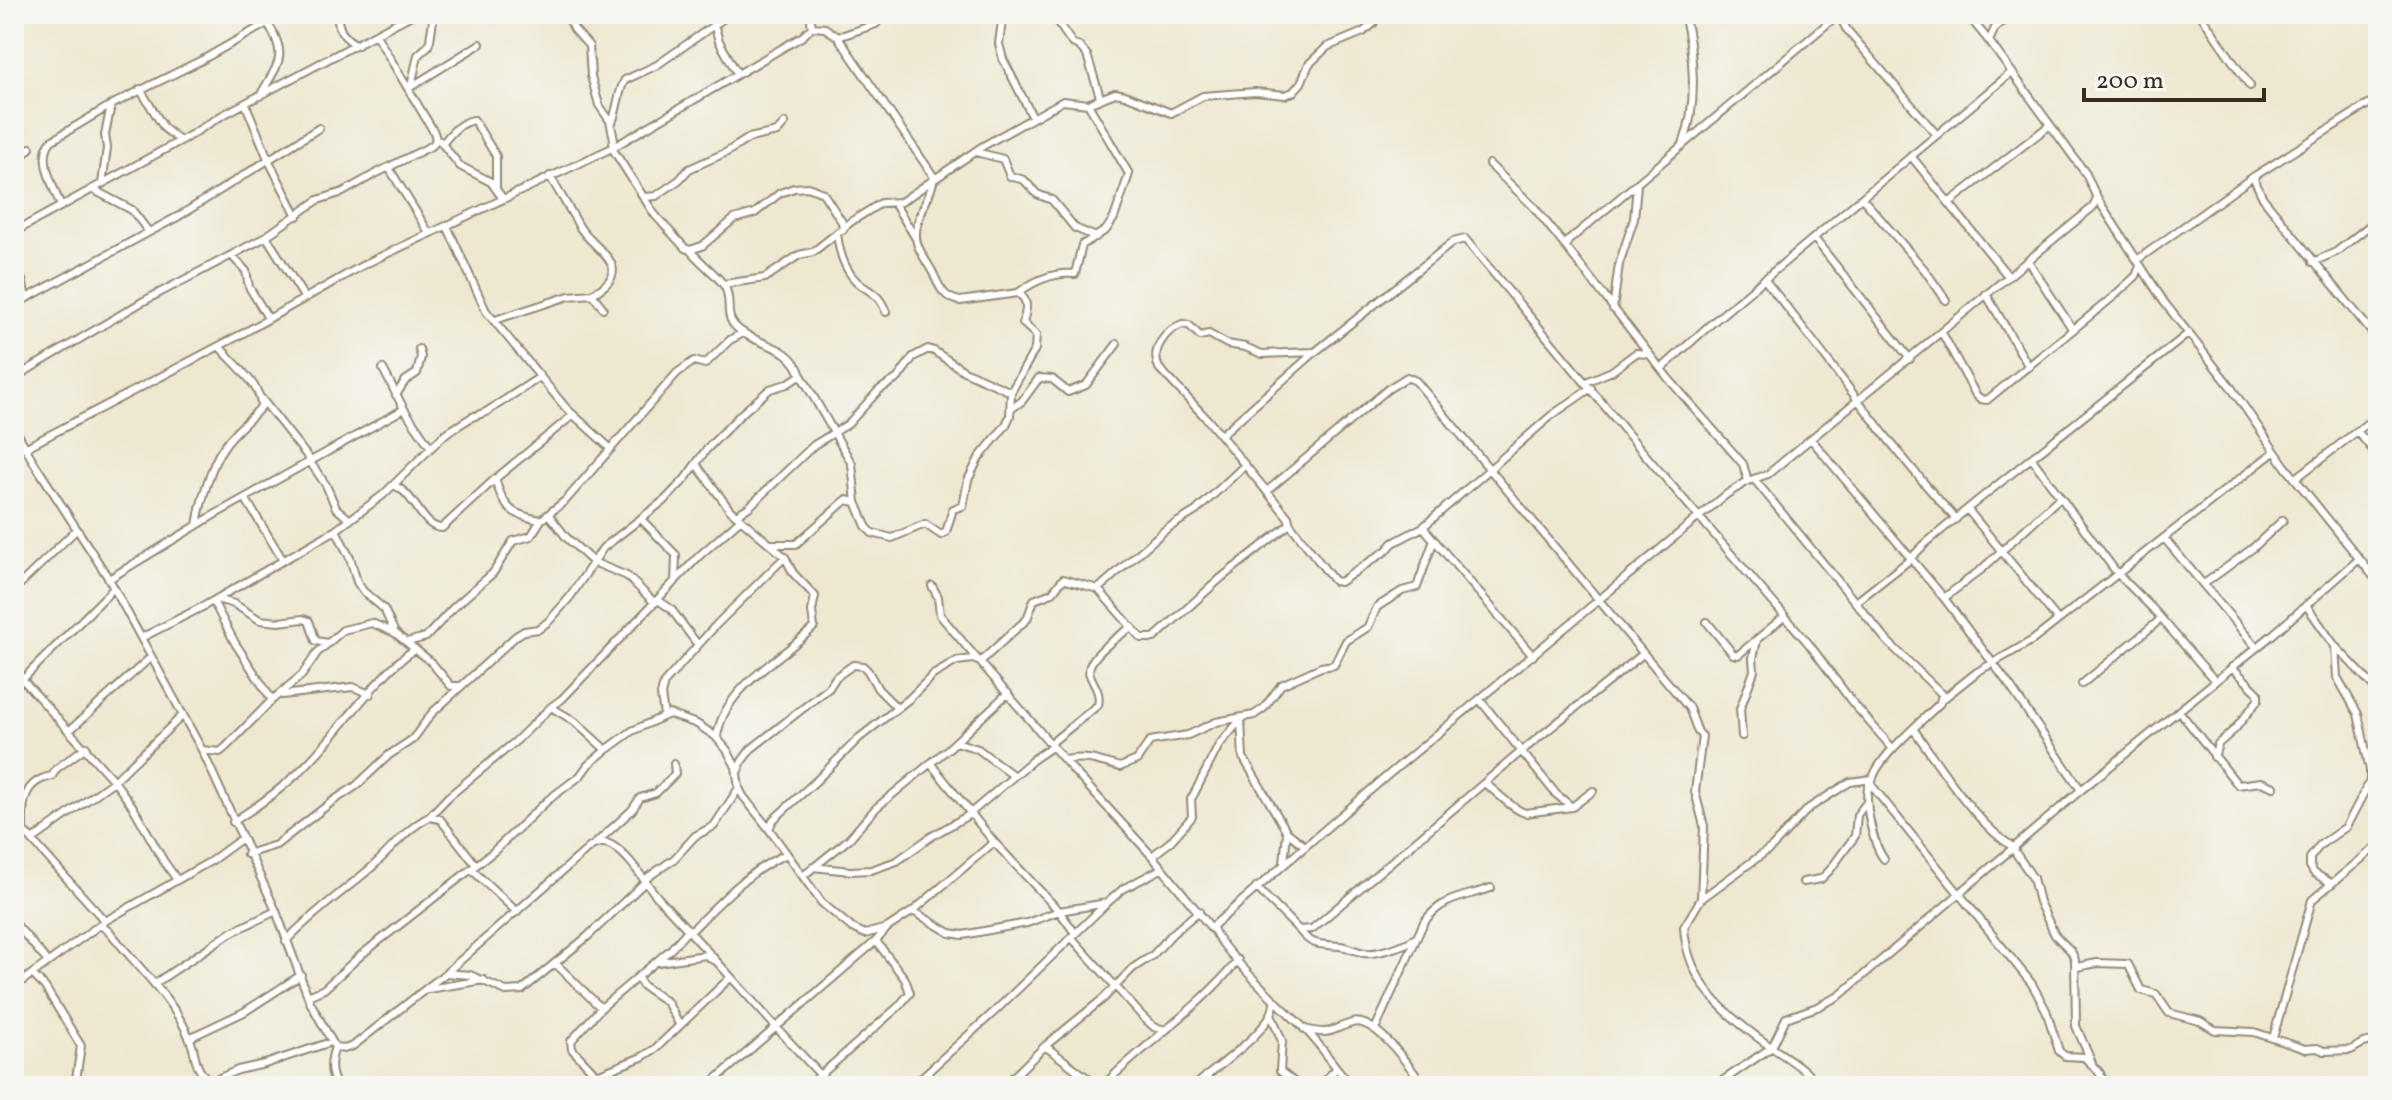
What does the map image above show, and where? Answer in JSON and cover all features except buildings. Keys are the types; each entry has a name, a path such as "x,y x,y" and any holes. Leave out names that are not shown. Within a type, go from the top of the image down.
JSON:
{"street":[{"path":"61,206 48,172 47,146 111,105 202,60 283,14"},
{"path":"338,14 338,26 348,41 358,45"},
{"path":"14,232 221,116 413,14"},
{"path":"410,87 418,55 430,40 434,14"},
{"path":"567,14 574,29 589,46 589,63 598,101 611,125 612,148 655,215 667,225 680,244 724,284 730,321 743,333 789,354 796,361 852,464 856,502 872,533 892,538 925,524 941,535 946,532 953,509 963,506 968,480 979,458 1006,425 1011,409 1011,392 1035,349 1037,338 1023,323 1027,306 1024,297 1018,293"},
{"path":"611,125 618,110 621,84 625,80 657,65 730,14"},
{"path":"810,14 812,27"},
{"path":"838,37 876,24 883,14"},
{"path":"1003,14 999,44 1003,59 1033,118"},
{"path":"1052,14 1072,43 1087,55 1100,97"},
{"path":"724,284 765,278 799,255 813,252 881,203 894,203 913,195 934,177 1063,101 1088,104 1115,93 1171,113 1203,96 1255,92 1285,95 1301,83 1309,64 1327,47 1363,32 1378,14"},
{"path":"1681,147 1687,132 1693,77 1693,56 1684,14"},
{"path":"1566,247 1568,241 1840,14 1847,30 1937,135"},
{"path":"1967,14 2086,174 2097,198 2138,263 2274,452 2378,582"},
{"path":"1989,41 1995,28 2013,14"},
{"path":"2200,14 2250,86"},
{"path":"260,96 280,58 279,40 267,22"},
{"path":"714,24 719,41 737,73"},
{"path":"14,452 429,233 612,148 803,36 812,27 825,28 838,37 934,177 916,238"},
{"path":"376,35 410,87 439,141 460,166 496,187 503,199"},
{"path":"410,87 480,44"},
{"path":"1661,369 2012,72"},
{"path":"140,89 164,128 180,141"},
{"path":"1942,333 1981,399 1992,397 2136,276 2138,263 2253,177 2378,98"},
{"path":"894,203 916,238 936,282 953,300 1002,297 1018,293 1043,278 1067,272 1075,274 1082,245 1097,237 1114,218 1129,174 1088,104"},
{"path":"102,184 107,148 105,135 111,105"},
{"path":"246,105 269,161 297,216"},
{"path":"14,378 199,270 232,256 318,200 343,192 433,145 467,121 474,120 496,156 496,187"},
{"path":"645,197 656,196 689,169 749,138 777,132 785,123"},
{"path":"1950,202 2050,125"},
{"path":"14,305 269,161 319,128"},
{"path":"14,164 30,148"},
{"path":"976,152 1003,159 1010,176 1024,180 1037,194 1052,200 1077,230 1097,237"},
{"path":"1911,156 2008,276"},
{"path":"1489,164 1533,206 1661,369 1743,464 1751,480 1902,657 1940,689 1943,699"},
{"path":"389,168 429,233"},
{"path":"495,320 569,296 592,294 607,284 611,272 610,261 579,226 550,176"},
{"path":"2253,177 2263,198 2378,340"},
{"path":"1613,309 1625,241 1634,219 1637,184"},
{"path":"690,250 702,246 734,219 755,213 780,193 794,188 817,188 842,222 840,251 850,274 877,294 886,312"},
{"path":"92,189 132,210 148,231"},
{"path":"1862,198 1924,269 1946,300"},
{"path":"1212,929 1284,863 1598,600 1700,516 1751,480 1768,474 1858,402 2093,207 2097,198"},
{"path":"2313,262 2336,252 2378,219"},
{"path":"447,226 486,311 573,415 610,448"},
{"path":"266,236 304,297"},
{"path":"1814,238 1910,359"},
{"path":"1221,435 1315,352 1453,242 1465,239 1785,616 1893,749"},
{"path":"232,256 246,271 249,287 268,318"},
{"path":"2028,261 2073,330"},
{"path":"14,267 22,280 26,298"},
{"path":"1764,279 1843,378 1894,449 1956,519"},
{"path":"592,294 603,308"},
{"path":"1986,294 2029,367"},
{"path":"1315,352 1262,354 1227,344 1209,334 1200,336 1189,325 1182,324 1174,327 1158,347 1155,360 1267,491 1334,581 1340,582 1393,543 1423,527 1589,385 1636,353 1651,355"},
{"path":"407,642 426,637 493,573 513,541 526,540 531,536 541,520 566,500 677,373 694,361 702,364 709,361 730,340 743,333"},
{"path":"1856,602 2189,333"},
{"path":"1011,409 1022,401 1039,378 1052,379 1068,392 1080,389 1117,344"},
{"path":"219,346 310,462 326,485 336,508 350,520"},
{"path":"396,395 405,381 417,373 421,357 419,349"},
{"path":"286,941 404,834 429,817 562,699 738,517 807,451 854,418 884,385 898,378 913,357 928,349 964,371 1011,392"},
{"path":"383,369 404,409 431,448"},
{"path":"247,854 276,845 413,739 425,721 460,686 516,636 524,631 539,629 550,620 618,534 642,520 685,479 724,431 770,389 787,384 801,375"},
{"path":"141,638 215,600 336,530 426,456 445,434 540,377"},
{"path":"1267,491 1388,389 1407,377 1416,381 1689,708 1702,736 1695,792 1704,826 1701,899"},
{"path":"197,525 204,493 218,455 261,407 261,398"},
{"path":"109,579 197,525 404,409"},
{"path":"393,485 405,491 430,524 442,528 495,479 573,415"},
{"path":"2295,479 2378,415"},
{"path":"14,427 109,579 202,750 247,854 276,911 308,996 333,1044 344,1049 353,1046 446,973 596,843 632,810 640,798 656,793 667,784 675,774 674,764"},
{"path":"2358,432 2378,456"},
{"path":"1811,439 1944,598 2081,790"},
{"path":"1884,859 1878,852 1866,792 1893,749 1943,699 1991,663 2028,643 2274,452"},
{"path":"2032,459 2117,573 2215,681"},
{"path":"696,464 738,517 785,557 793,573 815,596 812,611 814,627 761,673 723,712 717,738"},
{"path":"1098,589 1165,530 1196,511 1245,465"},
{"path":"495,479 506,507 541,520"},
{"path":"245,498 283,560"},
{"path":"1944,598 2059,498"},
{"path":"771,544 796,544 846,500 856,502"},
{"path":"1968,510 2058,620"},
{"path":"549,515 566,537 593,562 627,576 657,602 671,609 698,645"},
{"path":"642,520 676,555 675,582"},
{"path":"2204,584 2253,548 2283,520"},
{"path":"769,829 773,820 859,738 947,666 957,661 979,661 1027,619 1034,600 1052,593 1063,579 1098,589 1141,638 1154,638 1221,578 1290,524"},
{"path":"1423,527 1533,656"},
{"path":"14,590 77,529"},
{"path":"336,530 350,558 357,582 384,609 395,633"},
{"path":"2164,538 2256,647"},
{"path":"1065,760 1098,758 1120,767 1137,760 1150,741 1188,735 1216,722 1254,715 1264,708 1281,685 1321,667 1334,665 1346,641 1368,627 1377,607 1420,583 1434,540"},
{"path":"664,715 661,695 664,683 785,557"},
{"path":"1715,1086 1772,1047 1786,1018 1839,996 2358,560"},
{"path":"932,586 938,597 940,615 1152,856 1216,936 1272,999 1304,1029 1352,1086"},
{"path":"14,688 114,588"},
{"path":"215,600 234,604 260,620 309,621 316,641 328,643"},
{"path":"215,600 235,643 275,698"},
{"path":"2306,605 2335,646 2378,691"},
{"path":"1707,622 1733,654 1741,653 1785,616"},
{"path":"2082,684 2161,619"},
{"path":"202,750 220,752 302,675 317,653 347,627 367,624 385,627 431,662 451,686 460,686"},
{"path":"813,867 871,870 906,856 970,813 1098,705 1100,696 1089,674 1089,666 1111,641 1130,628"},
{"path":"1742,736 1740,709 1754,671 1757,640"},
{"path":"2331,883 2314,873 2310,858 2320,845 2346,827 2370,781 2366,745 2358,714 2337,677 2335,646"},
{"path":"233,822 271,797 308,764 404,657 415,649"},
{"path":"1299,930 1312,929 1523,750 1643,654"},
{"path":"70,730 151,657"},
{"path":"738,771 751,749 829,688 836,677 853,665 863,666 878,689 897,708"},
{"path":"2214,757 2218,744 2235,729 2258,700 2258,693 2232,667"},
{"path":"14,670 114,781 177,880"},
{"path":"275,698 353,687 370,694"},
{"path":"803,876 849,839 876,808 931,764 1008,693"},
{"path":"1480,700 1556,794 1572,807"},
{"path":"551,707 574,721 606,750"},
{"path":"2179,711 2240,787 2261,782 2274,787"},
{"path":"32,840 114,781 183,715"},
{"path":"308,996 324,989 361,955 474,867 606,750 632,731 664,715 682,717 717,738 738,771 739,788 822,903 852,928 865,934 887,928"},
{"path":"1242,719 1240,740 1243,757 1287,832 1305,846"},
{"path":"1152,856 1169,843 1192,817 1191,799 1219,745 1242,719"},
{"path":"1914,730 1963,798 2014,848 2033,878 2039,902 2055,935 2071,951 2077,967 2076,1026 2105,1086"},
{"path":"956,742 978,749 1014,776"},
{"path":"23,830 24,797 28,789 38,780 52,776 56,769 86,747"},
{"path":"931,764 994,842 1059,911 1073,935 1115,985 1154,1027 1166,1030"},
{"path":"1818,1086 1798,1064 1723,1010 1699,982 1691,965 1684,927 1701,899 1772,847 1809,808 1850,782 1872,780"},
{"path":"1872,780 1874,790 1957,894 1980,916 2032,984 2051,1021 2059,1051 2065,1056 2084,1057 2093,1065"},
{"path":"1484,783 1525,813 1572,807 1593,791"},
{"path":"2366,787 2378,797"},
{"path":"446,973 460,972 513,992 522,990 674,859 695,836 714,826 739,788"},
{"path":"1803,882 1821,879 1830,870 1855,836 1857,815 1867,802"},
{"path":"14,814 23,830 173,1010 189,1038 193,1059 200,1071 209,1081 222,1086"},
{"path":"429,817 440,819 474,867 517,912"},
{"path":"1284,863 1287,832"},
{"path":"14,987 103,923 211,861 241,839"},
{"path":"708,1086 876,941 887,928 913,911 994,842"},
{"path":"596,843 610,844 730,978"},
{"path":"2273,1038 2312,900 2378,845"},
{"path":"607,1086 570,1045 601,1008 745,881 787,854"},
{"path":"912,1086 1123,889 1161,869"},
{"path":"1256,887 1306,940 1314,944 1339,946 1368,954 1399,947 1417,936"},
{"path":"1375,1029 1424,922 1450,899 1491,888"},
{"path":"913,911 950,933 963,935 1027,923 1059,911 1107,903"},
{"path":"154,984 230,933 276,911"},
{"path":"1004,1086 1199,911"},
{"path":"14,922 48,962"},
{"path":"808,1086 910,993 905,979 876,941"},
{"path":"655,962 706,955 711,957 831,1086"},
{"path":"1045,1046 1098,1086 1214,988 1238,960"},
{"path":"555,963 601,1008"},
{"path":"2077,967 2097,963 2128,964 2141,990 2156,994 2169,1013 2200,1021 2215,1030 2254,1032 2305,1049 2342,1052 2378,1040"},
{"path":"32,974 45,987 81,1046 75,1086"},
{"path":"189,1038 244,1012 301,975"},
{"path":"638,978 643,986 667,1002 679,1024"},
{"path":"597,1075 655,1049 730,978"},
{"path":"424,990 485,980"},
{"path":"1195,1086 1255,1034 1271,1014 1275,1004 1272,999"},
{"path":"1271,1014 1282,1041 1280,1071 1299,1086"},
{"path":"1304,1029 1334,1032 1356,1022 1375,1029 1424,1086"},
{"path":"201,1086 333,1044"},
{"path":"333,1044 330,1060 332,1078 337,1086"},
{"path":"1319,1086 1336,1069"},
{"path":"1206,1076 1213,1086"}]}
